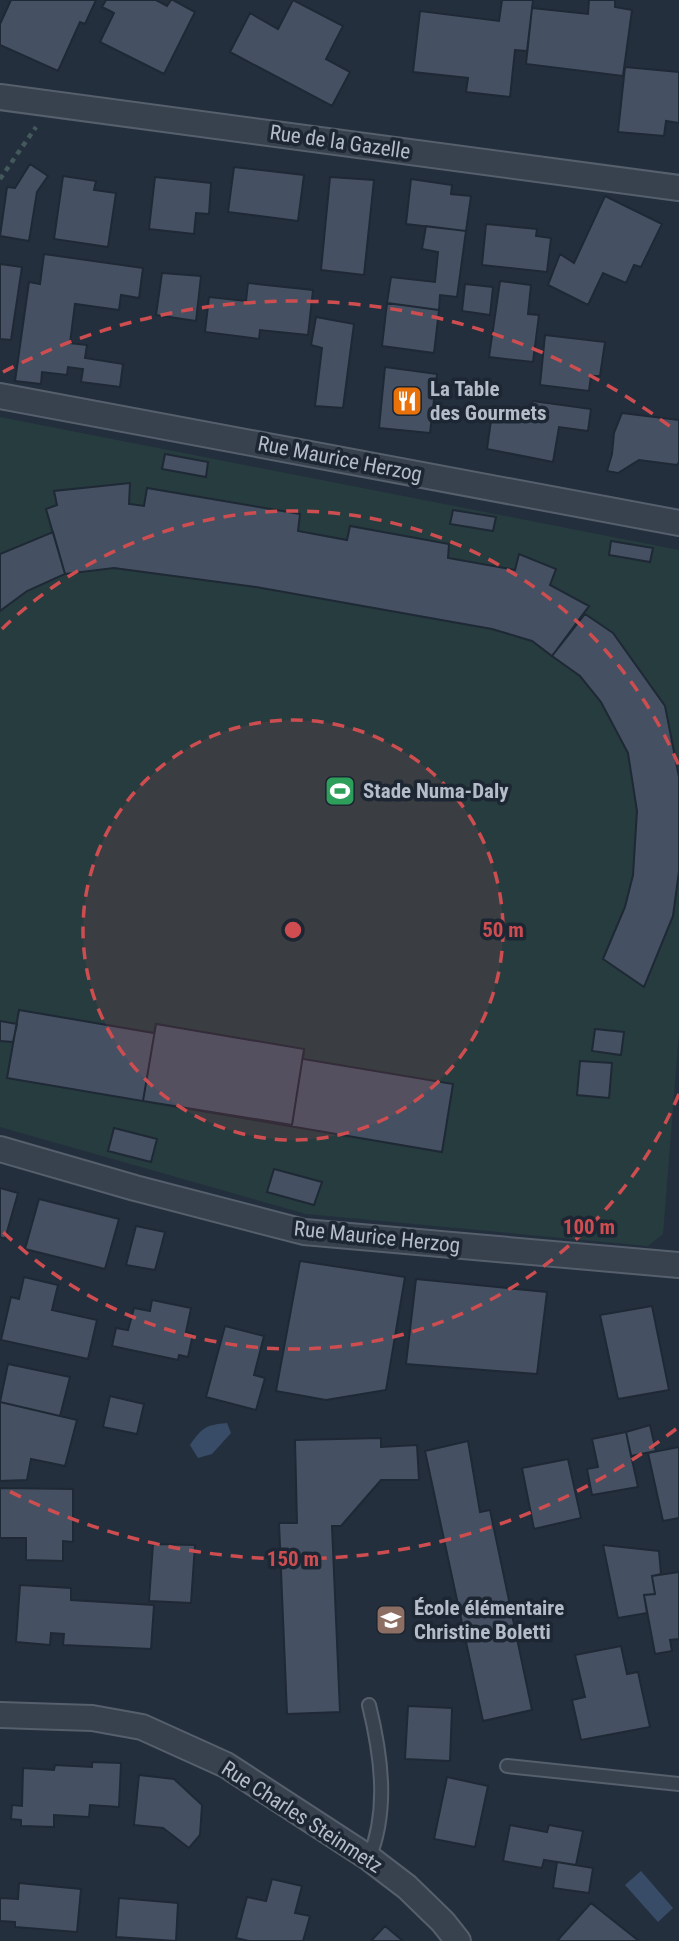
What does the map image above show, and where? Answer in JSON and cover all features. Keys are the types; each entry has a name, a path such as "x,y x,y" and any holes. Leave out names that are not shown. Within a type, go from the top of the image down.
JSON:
{"street":[{"name":"Rue de la Gazelle","path":"0,97 679,188"},
{"name":"Rue Maurice Herzog","path":"0,396 679,523"},
{"name":"Rue Maurice Herzog","path":"0,1149 304,1232 679,1265"},
{"name":"Rue Charles Steinmetz","path":"0,1715 92,1718 142,1727 162,1734 238,1772 369,1858 407,1887 443,1922 458,1941"}],"lane":[{"path":"369,1705 379,1753 380,1774 378,1830 369,1858"},
{"path":"507,1766 679,1784"}],"path":[{"path":"0,179 52,104"}],"green space":[{"name":"Stade Numa-Daly","path":"0,417 679,550 679,1032 663,1234 648,1246 306,1214 0,1127"}],"water":[{"path":"227,1423 231,1433 212,1454 198,1458 190,1445 198,1435 209,1426"},
{"path":"641,1871 673,1908 658,1922 625,1885"}],"building":[{"path":"11,0 96,0 85,24 80,22 58,71 0,45 0,24"},
{"path":"106,0 156,0 167,6 173,0 195,12 164,74 100,42 114,13 102,7"},
{"path":"293,0 343,26 326,59 350,72 332,106 230,52 250,13 278,29"},
{"path":"502,0 533,0 527,51 515,50 510,97 466,92 468,78 413,72 420,11 499,21"},
{"path":"589,0 615,0 615,7 632,10 623,76 526,64 532,8 588,14"},
{"path":"625,67 679,72 679,123 666,121 664,136 618,132"},
{"path":"30,164 48,176 37,192 29,241 0,236 7,187 15,188"},
{"path":"234,167 304,175 298,221 228,212"},
{"path":"63,176 96,181 94,190 116,193 108,247 54,239"},
{"path":"155,177 211,183 209,214 196,213 194,234 149,229"},
{"path":"330,177 374,180 364,275 321,270"},
{"path":"411,179 452,185 451,194 471,196 466,231 406,224"},
{"path":"605,196 662,224 641,267 634,265 626,283 603,273 588,305 548,285 560,254 574,263"},
{"path":"486,224 537,229 536,236 551,238 547,272 482,265"},
{"path":"426,226 466,231 457,297 440,295 439,310 387,303 391,277 435,282 438,252 422,249"},
{"path":"44,254 143,268 139,298 121,295 119,310 75,304 70,343 87,345 85,358 123,364 120,387 81,382 83,369 68,367 67,375 42,372 41,384 15,381 29,282 40,284"},
{"path":"0,264 22,267 11,340 0,339"},
{"path":"162,273 201,276 196,321 156,315"},
{"path":"500,281 531,285 528,314 539,315 533,362 489,357"},
{"path":"248,283 313,290 308,335 260,330 259,339 205,332 209,297 246,301"},
{"path":"465,284 493,287 490,315 462,311"},
{"path":"387,303 439,310 434,353 382,346"},
{"path":"316,317 354,324 343,408 315,406 322,348 311,345"},
{"path":"545,335 605,342 600,376 591,376 589,391 540,385"},
{"name":"La Table des Gourmets","path":"385,367 437,374 430,433 379,428"},
{"path":"533,401 591,409 588,431 559,427 553,462 487,449 493,406 529,412"},
{"path":"622,413 679,420 677,465 639,460 618,473 607,471 614,433"},
{"path":"165,454 208,462 206,477 162,469"},
{"path":"130,483 129,504 144,506 147,488 300,514 298,531 347,540 350,526 449,544 448,558 515,570 519,554 556,569 550,585 589,606 552,656 532,641 492,629 256,587 114,568 65,574 46,509 57,505 54,491"},
{"path":"453,510 496,517 493,531 450,524"},
{"path":"53,532 65,574 27,591 0,611 0,554"},
{"path":"611,541 653,548 650,562 609,555"},
{"path":"585,614 613,633 665,706 679,777 679,871 673,916 644,987 603,959 625,907 633,875 637,811 628,753 601,702 580,676 552,656"},
{"path":"19,1010 154,1033 156,1024 304,1049 303,1059 453,1084 442,1152 7,1078"},
{"path":"0,1021 17,1024 13,1042 0,1041"},
{"path":"156,1024 304,1049 292,1125 143,1101"},
{"path":"595,1029 624,1032 621,1055 592,1051"},
{"path":"580,1061 612,1063 609,1098 577,1095"},
{"path":"114,1128 157,1139 151,1162 108,1151"},
{"path":"274,1169 322,1182 314,1205 267,1192"},
{"path":"0,1188 18,1193 5,1239 0,1237"},
{"path":"39,1199 119,1219 105,1269 25,1249"},
{"path":"136,1226 165,1232 155,1270 126,1265"},
{"path":"300,1261 405,1277 386,1390 326,1400 276,1391"},
{"path":"24,1277 58,1285 52,1310 97,1320 88,1359 1,1340 11,1297 19,1299"},
{"path":"416,1279 547,1292 537,1374 406,1364"},
{"path":"152,1300 191,1308 186,1332 193,1334 188,1357 179,1355 178,1360 112,1346 116,1328 128,1330 134,1308 150,1311"},
{"path":"652,1306 669,1390 618,1399 600,1315"},
{"path":"225,1326 264,1336 254,1375 265,1378 256,1410 206,1397"},
{"path":"8,1364 70,1377 60,1416 0,1402"},
{"path":"110,1396 144,1404 137,1434 103,1427"},
{"path":"0,1402 77,1420 65,1466 31,1459 27,1480 0,1481"},
{"path":"650,1425 656,1451 631,1456 626,1432"},
{"path":"626,1432 638,1487 592,1495 587,1469 598,1467 592,1439"},
{"path":"381,1438 381,1447 417,1445 419,1480 381,1480 341,1526 332,1526 340,1712 287,1714 279,1523 297,1523 295,1440"},
{"path":"468,1441 480,1512 490,1510 532,1710 483,1721 425,1451"},
{"path":"679,1447 679,1518 663,1521 648,1453"},
{"path":"568,1459 581,1518 534,1529 522,1468"},
{"path":"0,1488 73,1489 73,1542 63,1541 63,1561 26,1560 26,1538 0,1538"},
{"path":"153,1544 195,1545 191,1603 149,1601"},
{"path":"603,1545 659,1551 661,1574 652,1576 655,1594 644,1595 647,1613 618,1618"},
{"path":"679,1572 679,1639 670,1640 672,1651 655,1654 644,1595 655,1594 652,1576"},
{"path":"20,1585 71,1588 71,1600 154,1605 151,1649 63,1645 64,1634 51,1633 50,1645 16,1642"},
{"path":"621,1646 627,1674 638,1672 650,1727 581,1740 572,1700 585,1697 575,1655"},
{"path":"408,1706 452,1708 450,1761 405,1759"},
{"path":"92,1762 121,1763 119,1807 90,1805 89,1817 54,1815 54,1827 21,1826 21,1820 11,1819 12,1805 22,1806 23,1768 54,1770 55,1765 92,1767"},
{"path":"139,1775 174,1779 202,1805 200,1835 189,1848 163,1828 134,1825"},
{"path":"447,1777 488,1786 475,1847 434,1839"},
{"path":"510,1825 547,1832 549,1825 583,1831 576,1865 544,1860 542,1868 503,1861"},
{"path":"557,1862 593,1868 589,1893 553,1888"},
{"path":"272,1879 302,1886 295,1913 310,1916 303,1941 249,1941 236,1938 247,1897 266,1901"},
{"path":"19,1883 81,1889 77,1932 15,1927 15,1922 0,1921 0,1898 18,1899"},
{"path":"119,1898 178,1903 176,1941 116,1937"},
{"path":"591,1903 639,1941 557,1941"},
{"path":"385,1926 403,1941 371,1941"}],"place":[{"name":"La Table des Gourmets","path":"407,401"},
{"name":"Stade Numa-Daly","path":"340,791"},
{"name":"École élémentaire Christine Boletti","path":"391,1620"}]}
